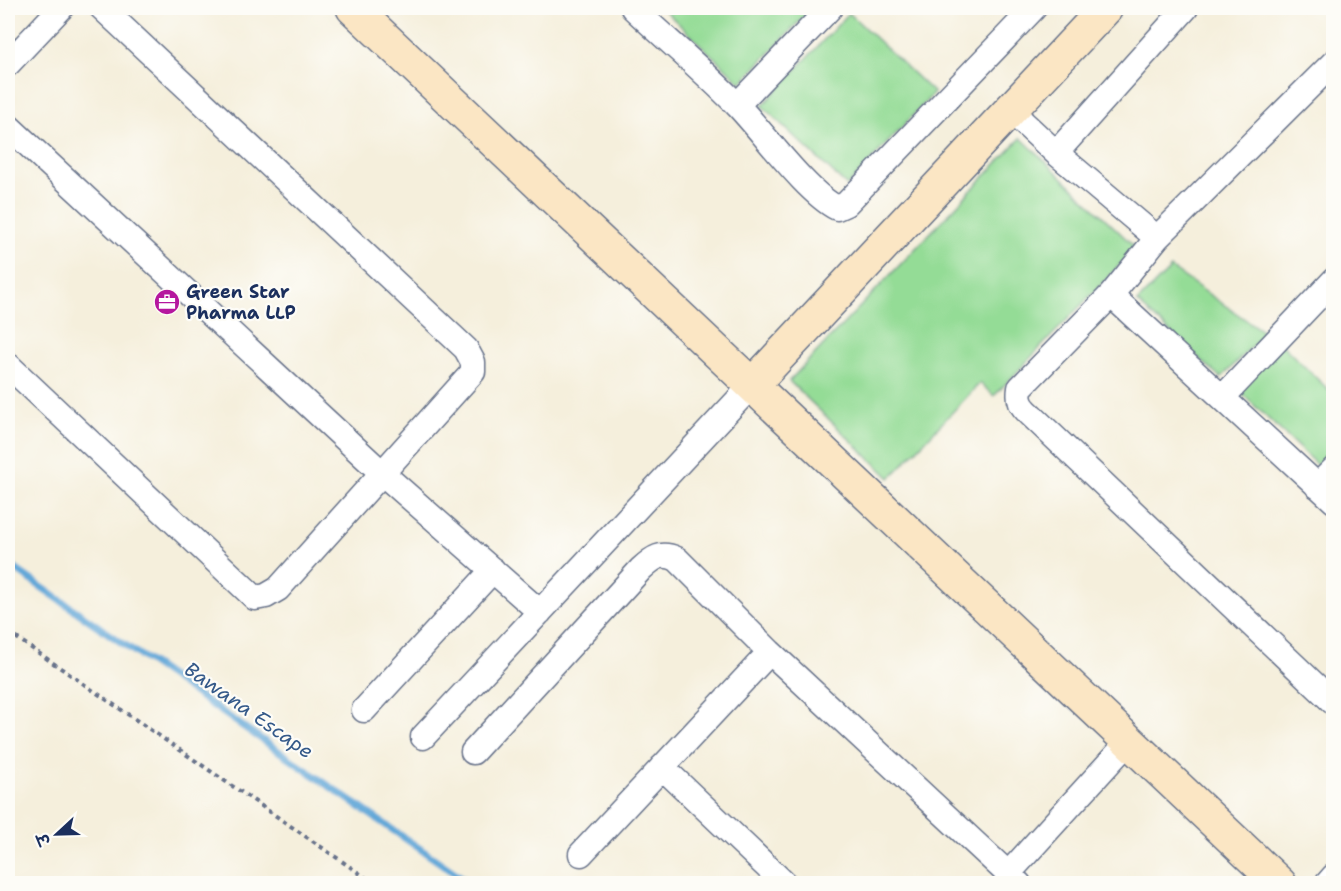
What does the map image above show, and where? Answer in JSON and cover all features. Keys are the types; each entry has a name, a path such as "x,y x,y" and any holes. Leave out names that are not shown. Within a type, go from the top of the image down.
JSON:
{"street":[{"path":"8,64 61,8"},
{"path":"8,365 255,598 266,596 278,589 468,381 473,372 473,362 466,349 102,8"},
{"path":"353,8 1280,884"},
{"path":"633,8 737,105 810,186 837,208 846,204 1034,8"},
{"path":"737,105 830,8"},
{"path":"423,737 1106,8"},
{"path":"1056,153 1186,8"},
{"path":"1330,72 1157,238 1111,295 1020,388 1018,398 1022,406 1334,702"},
{"path":"1010,110 1056,153 1157,238"},
{"path":"8,126 382,473 540,612"},
{"path":"1222,397 1334,280"},
{"path":"1111,295 1222,397 1328,485"},
{"path":"473,752 641,569 657,556 666,554 678,559 770,652 1014,879 1129,741"},
{"path":"364,710 493,570"},
{"path":"581,854 770,652"},
{"path":"662,767 785,884"},
{"path":"1327,884 1334,876"}],"path":[{"path":"8,632 375,884"}],"green space":[{"path":"662,8 809,8 811,9 741,83"},
{"path":"849,13 934,93 847,186 762,106"},
{"path":"1021,138 1136,248 994,396 980,383 890,478 789,381"},
{"path":"1171,268 1265,333 1221,378 1137,302"},
{"path":"1281,344 1333,394 1333,454 1320,468 1238,390"}],"waterway":[{"name":"Bawana Escape","path":"8,564 471,884"}],"place":[{"name":"Green Star Pharma LLP","path":"167,302"}]}
